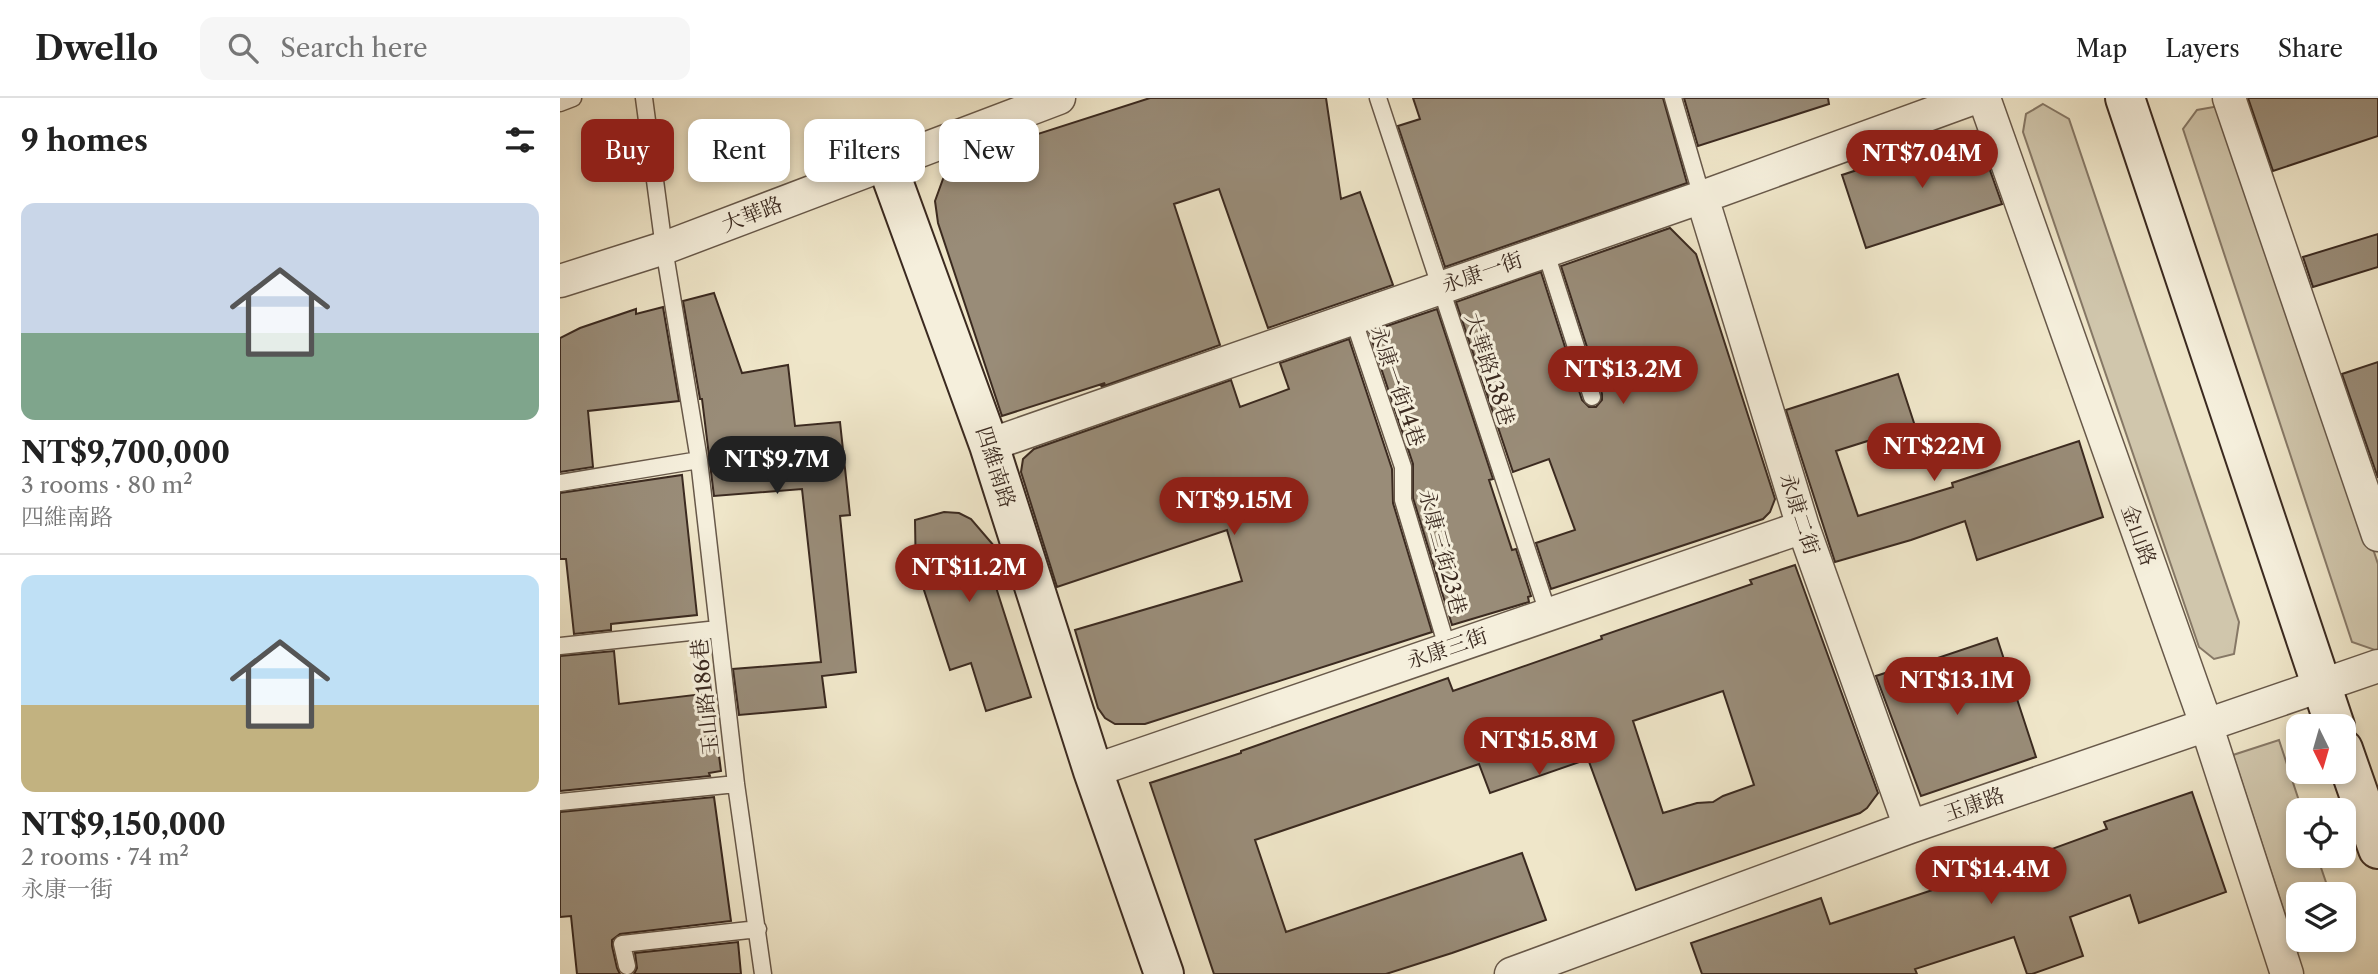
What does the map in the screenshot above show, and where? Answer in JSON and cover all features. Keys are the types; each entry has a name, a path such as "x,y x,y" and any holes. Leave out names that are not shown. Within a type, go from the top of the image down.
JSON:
{"street":[{"name":"大華路","path":"925,148 1059,98"},
{"name":"永康一街","path":"989,445 1702,197 1974,98"},
{"name":"金山路","path":"1984,98 2206,724 2287,974"},
{"path":"2125,98 2331,714"},
{"path":"2229,98 2378,535"},
{"name":"大華路","path":"560,281 664,248 834,182"},
{"name":"四維南路","path":"893,182 989,445 1093,771 1164,974"},
{"name":"永康二街","path":"1702,197 1803,527 1910,827"},
{"name":"永康三街","path":"1093,771 1447,647 1803,527"},
{"name":"玉康路","path":"1511,974 1910,827 2378,666"},
{"path":"2355,784 2378,849"}],"lane":[{"path":"560,103 573,98"},
{"name":"玉山路186巷","path":"644,98 664,248 699,460 736,784 763,974"},
{"name":"大華路138巷","path":"1378,98 1548,613"},
{"path":"1673,98 1702,197"},
{"path":"1545,250 1592,397"},
{"name":"永康一街14巷","path":"1353,318 1403,467"},
{"path":"560,483 699,460"},
{"name":"永康三街23巷","path":"1403,467 1403,500 1447,647"},
{"path":"560,646 718,629"},
{"path":"560,802 736,784"},
{"path":"627,967 622,944 758,929"}],"shaded area":[{"path":"2043,104 2069,119 2239,622 2234,654 2214,659 2199,647 2023,132 2026,114"},
{"path":"2219,106 2229,116 2378,564 2378,651 2352,642 2183,129 2197,110"},
{"path":"2279,740 2286,761 2286,784 2293,784 2298,798 2286,798 2286,868 2321,868 2326,882 2286,882 2286,918 2233,755"}],"building":[{"path":"1150,98 1326,98 1341,199 1360,192 1393,285 1268,328 1219,189 1174,204 1220,345 1101,387 1105,383 1002,416 938,223 935,201 942,182 1039,182 1039,134"},
{"path":"1413,98 1663,98 1687,183 1445,267 1398,126 1420,119"},
{"path":"1684,98 1828,98 1829,104 1698,146"},
{"path":"2248,98 2378,98 2378,136 2273,171"},
{"path":"1976,131 2002,204 1866,248 1842,175"},
{"path":"1670,228 1696,254 1775,499 1770,512 1763,519 1551,589 1536,543 1575,530 1549,459 1513,472 1456,302 1541,272 1582,400 1589,407 1596,407 1602,400 1602,394 1561,266"},
{"path":"2378,234 2378,267 2313,287 2303,257"},
{"path":"714,293 742,373 788,365 795,426 840,422 850,515 840,516 856,672 822,676 826,707 739,715 733,669 821,662 802,489 714,496 702,399 683,301"},
{"path":"663,307 679,401 588,411 593,467 560,472 560,338 580,328 636,309 636,314"},
{"path":"1437,309 1493,479 1489,480 1512,550 1516,549 1531,596 1528,597 1529,602 1452,625 1413,498 1413,464 1369,332"},
{"path":"1349,339 1392,469 1393,503 1432,632 1145,724 1115,724 1105,718 1098,708 1075,630 1242,581 1227,530 1057,587 1021,472 1023,459 1034,449 1231,380 1240,407 1289,389 1280,363"},
{"path":"2378,362 2378,478 2342,374"},
{"path":"1898,374 1915,426 1836,451 1858,516 1953,487 1952,483 2079,441 2103,517 1977,560 1965,521 1835,562 1786,410"},
{"path":"682,475 697,615 611,624 611,630 574,634 566,559 560,559 560,493"},
{"path":"944,512 959,513 971,519 1001,554 1007,574 993,578 1031,697 986,711 971,663 950,670 921,581 916,582 915,520"},
{"path":"1795,565 1878,793 1867,808 1860,813 1636,890 1588,759 1490,793 1479,764 1255,840 1286,932 1522,853 1546,920 1386,974 1214,974 1150,783 1448,678 1453,691 1752,584 1750,580","holes":["1723,691 1754,785 1713,802 1697,803 1663,813 1633,721"]},
{"path":"1997,638 2036,757 1921,796 1876,676"},
{"path":"614,651 619,704 711,693 721,771 709,773 710,776 560,791 560,656"},
{"path":"2192,792 2226,892 2139,923 2130,895 2070,917 2083,956 2032,974 2027,974 2014,937 1915,969 1917,974 1702,974 1691,943 1821,898 1830,924 2107,829 2104,822"},
{"path":"714,797 731,921 620,934 612,940 612,946 620,974 577,974 571,916 560,917 560,812"},
{"path":"738,942 741,974 634,974 637,968 635,953"}]}
